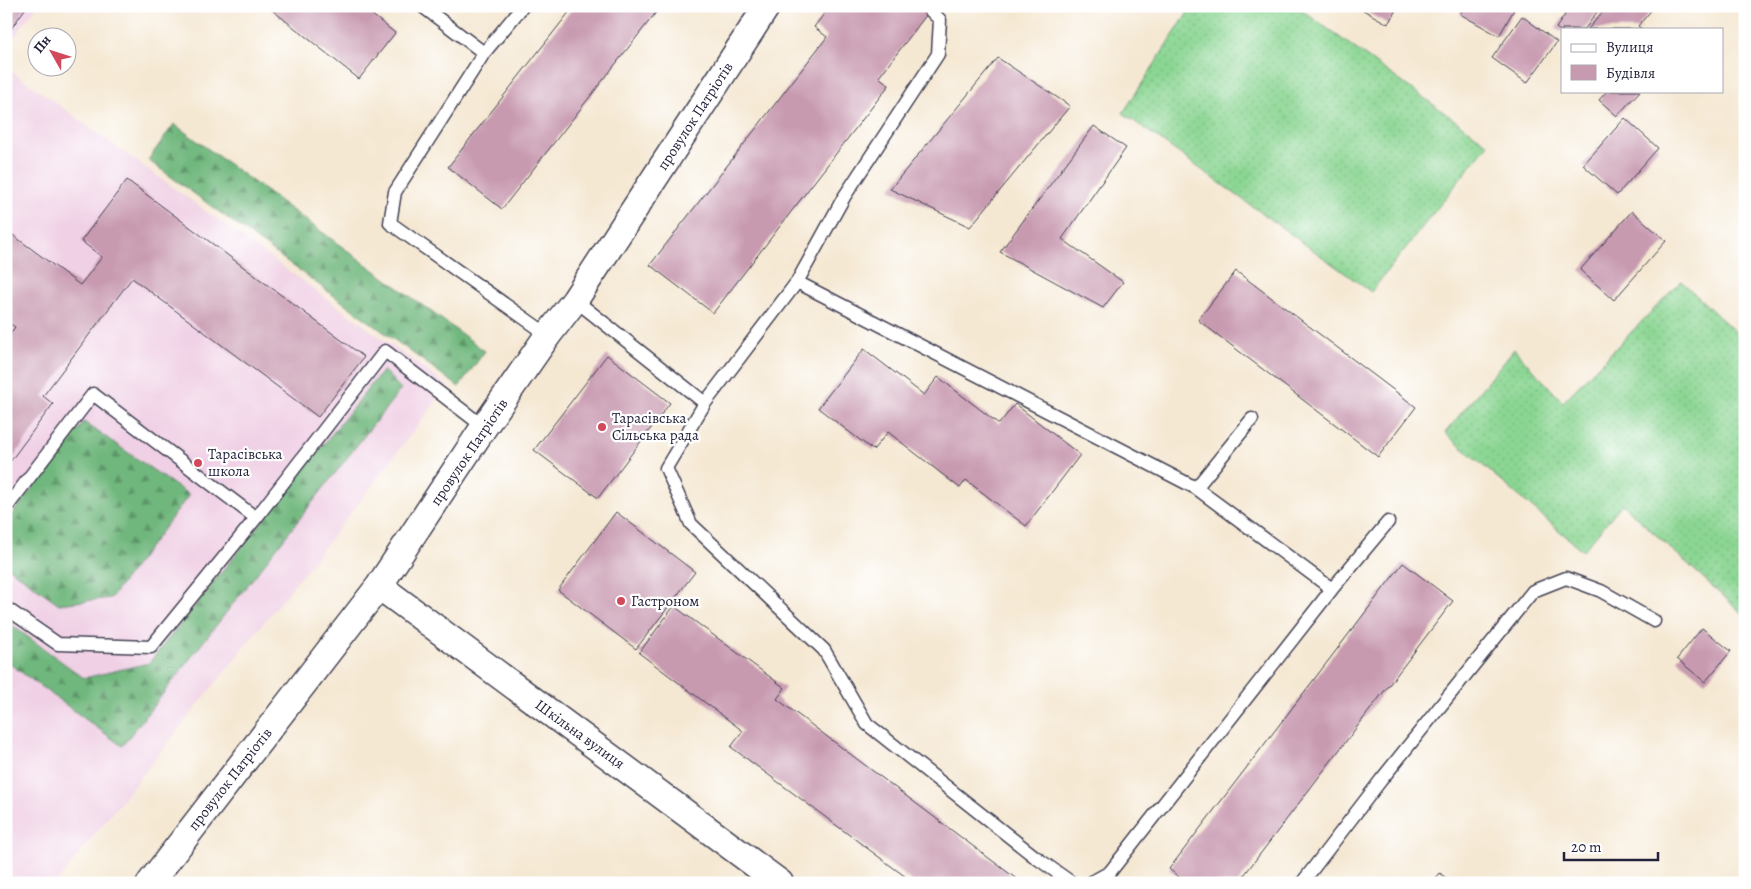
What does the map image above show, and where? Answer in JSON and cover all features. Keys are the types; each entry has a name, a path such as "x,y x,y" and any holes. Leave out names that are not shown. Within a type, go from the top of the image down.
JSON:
{"street":[{"name":"провулок Патріотів","path":"150,883 379,586 484,427 548,335 575,300 767,6"},
{"name":"Шкільна вулиця","path":"379,586 780,883"}],"lane":[{"path":"422,6 484,53"},
{"path":"523,6 484,53 395,192 390,223 548,335"},
{"path":"926,6 940,20 938,54 844,197 797,282 705,403 666,468 691,524 824,650 867,724 1034,856 1072,883"},
{"path":"797,282 1196,488 1332,589"},
{"path":"575,300 705,403"},
{"path":"6,608 58,644 151,647 256,518 385,351 484,427"},
{"path":"6,508 93,394 256,518"},
{"path":"1196,488 1252,419"},
{"path":"1090,883 1110,872 1332,589 1388,522"},
{"path":"1302,883 1381,780 1533,591 1566,578 1601,591 1654,621"}],"shaded area":[{"path":"6,6 37,6 6,48"},
{"name":"Тарасівська школа","path":"6,67 448,386 329,541 56,883 6,883"}],"green space":[{"path":"1192,6 1296,6 1488,144 1371,292 1123,113"},
{"path":"174,124 485,351 459,387 148,160"},
{"path":"1681,281 1745,341 1745,616 1622,504 1583,551 1445,433 1514,349 1563,402"},
{"path":"383,370 401,389 122,746 6,661 6,621 84,678 149,663"},
{"path":"84,422 189,495 111,598 59,604 6,566 6,522"}],"building":[{"path":"6,6 27,6 6,36"},
{"path":"267,6 361,6 395,33 359,79"},
{"path":"574,6 661,6 502,209 448,167"},
{"path":"830,6 918,6 927,14 879,77 889,85 713,313 650,265 827,37 814,27"},
{"path":"1356,6 1398,6 1388,24"},
{"path":"1465,6 1516,6 1499,36 1460,14"},
{"path":"1571,6 1601,6 1586,28 1561,28 1561,31 1556,28"},
{"path":"1608,6 1655,6 1638,26 1641,28 1589,28"},
{"path":"1522,16 1557,42 1527,83 1492,58"},
{"path":"998,58 1070,106 970,227 890,189"},
{"path":"1606,92 1639,92 1617,116 1599,100"},
{"path":"1625,118 1658,148 1617,195 1583,165"},
{"path":"1094,126 1126,148 1062,239 1123,282 1103,308 1000,252"},
{"path":"127,180 364,357 318,417 132,278 43,396 53,404 6,467 6,340 15,327 6,321 6,230 80,285 102,257 81,241"},
{"path":"1632,211 1666,241 1614,300 1580,270"},
{"path":"1236,271 1416,407 1378,457 1198,320"},
{"path":"864,349 924,395 938,377 999,424 1015,404 1080,455 1026,526 966,480 960,488 888,432 873,450 818,408"},
{"name":"Тарасівська Сільська рада","path":"607,355 670,403 598,498 534,450"},
{"path":"616,512 695,572 636,649 558,590"},
{"path":"1403,563 1453,601 1238,883 1186,883 1169,869"},
{"path":"674,606 785,688 777,699 1022,883 914,883 731,747 743,731 639,653"},
{"path":"1702,628 1731,651 1705,682 1677,659"},
{"path":"1440,873 1452,883 1432,883"}],"place":[{"name":"Тарасівська Сільська рада","path":"602,427"},
{"name":"Тарасівська школа","path":"198,463"},
{"name":"Гастроном","path":"621,601"}]}
